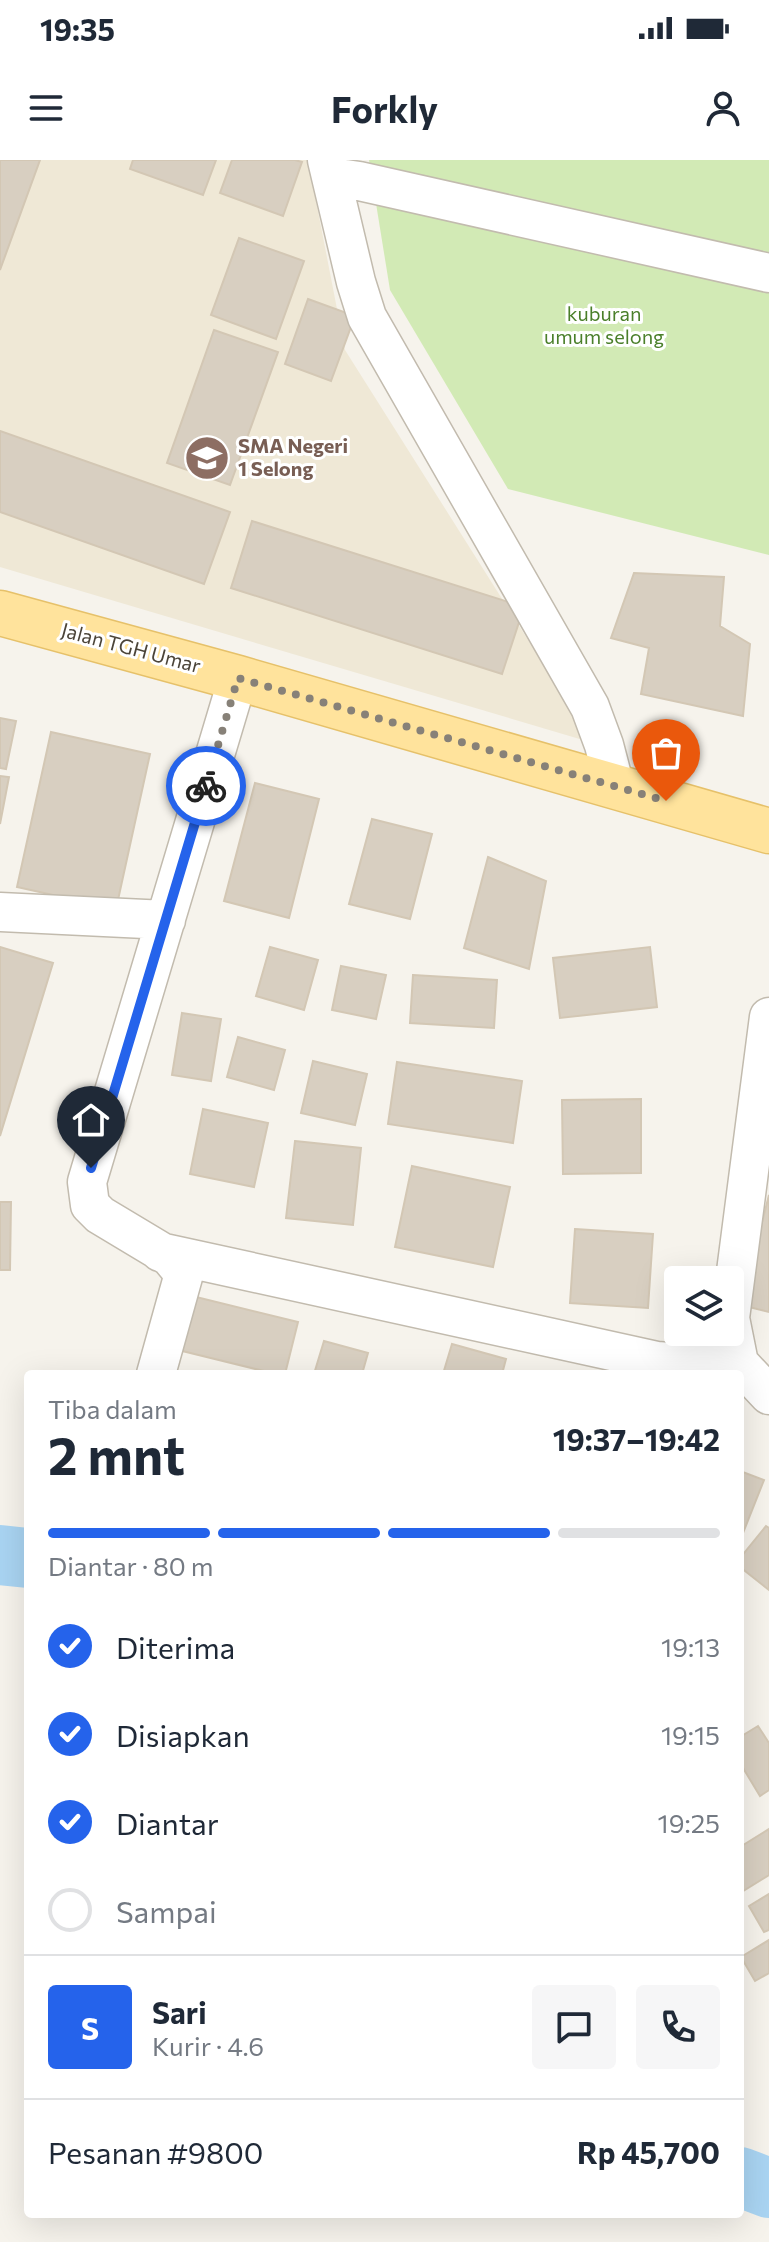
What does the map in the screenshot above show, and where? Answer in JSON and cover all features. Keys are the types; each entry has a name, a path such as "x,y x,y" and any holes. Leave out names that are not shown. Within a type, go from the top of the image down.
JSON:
{"main road":[{"name":"Jalan TGH Umar","path":"0,613 769,831"}],"street":[{"path":"615,787 590,707 367,317 356,282 338,174 769,273"},
{"path":"157,1370 183,1277 170,1257 100,1215 90,1205 87,1182 238,678"},
{"path":"0,912 166,920"},
{"path":"769,1017 730,1318 739,1363 769,1395"},
{"path":"160,1252 657,1361 739,1363"}],"shaded area":[{"name":"SMA Negeri 1 Selong","path":"0,160 308,160 345,350 593,743 0,567"}],"green space":[{"name":"kuburan umum selong","path":"369,160 769,160 769,555 508,489 390,290"}],"building":[{"path":"0,160 40,160 0,270"},
{"path":"133,160 216,160 203,195 130,169"},
{"path":"232,160 302,162 283,216 220,193"},
{"path":"239,238 304,261 276,339 211,315"},
{"path":"308,299 355,316 331,381 285,364"},
{"path":"214,330 278,352 230,485 167,463"},
{"path":"0,431 230,512 204,584 0,512"},
{"path":"252,521 524,607 502,674 231,588"},
{"path":"634,573 724,577 720,626 750,644 743,716 641,694 649,648 611,638"},
{"path":"0,718 16,721 6,769 0,768"},
{"path":"51,732 150,754 116,909 17,887"},
{"path":"0,776 9,777 0,824"},
{"path":"255,783 319,799 289,918 224,901"},
{"path":"372,819 432,834 410,919 349,904"},
{"path":"488,857 546,881 529,969 464,948"},
{"path":"0,947 53,963 0,1136"},
{"path":"270,947 318,960 304,1010 256,996"},
{"path":"650,947 657,1007 560,1018 553,958"},
{"path":"341,966 386,975 376,1019 332,1010"},
{"path":"413,975 497,980 494,1028 410,1023"},
{"path":"182,1013 221,1019 211,1081 172,1075"},
{"path":"238,1037 285,1050 274,1090 227,1077"},
{"path":"313,1061 367,1074 355,1125 301,1113"},
{"path":"397,1062 522,1081 513,1143 388,1124"},
{"path":"641,1099 641,1173 563,1174 562,1100"},
{"path":"203,1109 268,1123 254,1187 190,1174"},
{"path":"295,1141 361,1148 353,1225 286,1218"},
{"path":"412,1166 510,1187 493,1267 395,1247"},
{"path":"769,1195 769,1312 744,1306 744,1293"},
{"path":"0,1202 11,1202 10,1270 0,1270"},
{"path":"575,1229 653,1234 648,1308 570,1303"},
{"path":"188,1295 298,1322 286,1370 260,1370 174,1349"},
{"path":"324,1341 368,1353 363,1370 315,1370"},
{"path":"452,1344 506,1359 503,1370 444,1370"},
{"path":"744,1472 764,1480 744,1530"},
{"path":"766,1526 769,1528 769,1590 744,1570 744,1553"},
{"path":"758,1726 769,1743 769,1790 760,1796 744,1770 744,1735"},
{"path":"769,1829 769,1875 744,1891 744,1845"},
{"path":"769,1894 769,1930 764,1932 749,1906"},
{"path":"769,1940 769,1973 755,1981 744,1962 744,1955"}],"waterway":[{"path":"0,1555 24,1558"},
{"path":"744,2179 769,2188"}],"way so far":[{"path":"206,786 238,678 666,801"}],"place":[{"name":"SMA Negeri 1 Selong","path":"207,458"}],"route":[{"path":"91,1168 206,786"}]}
